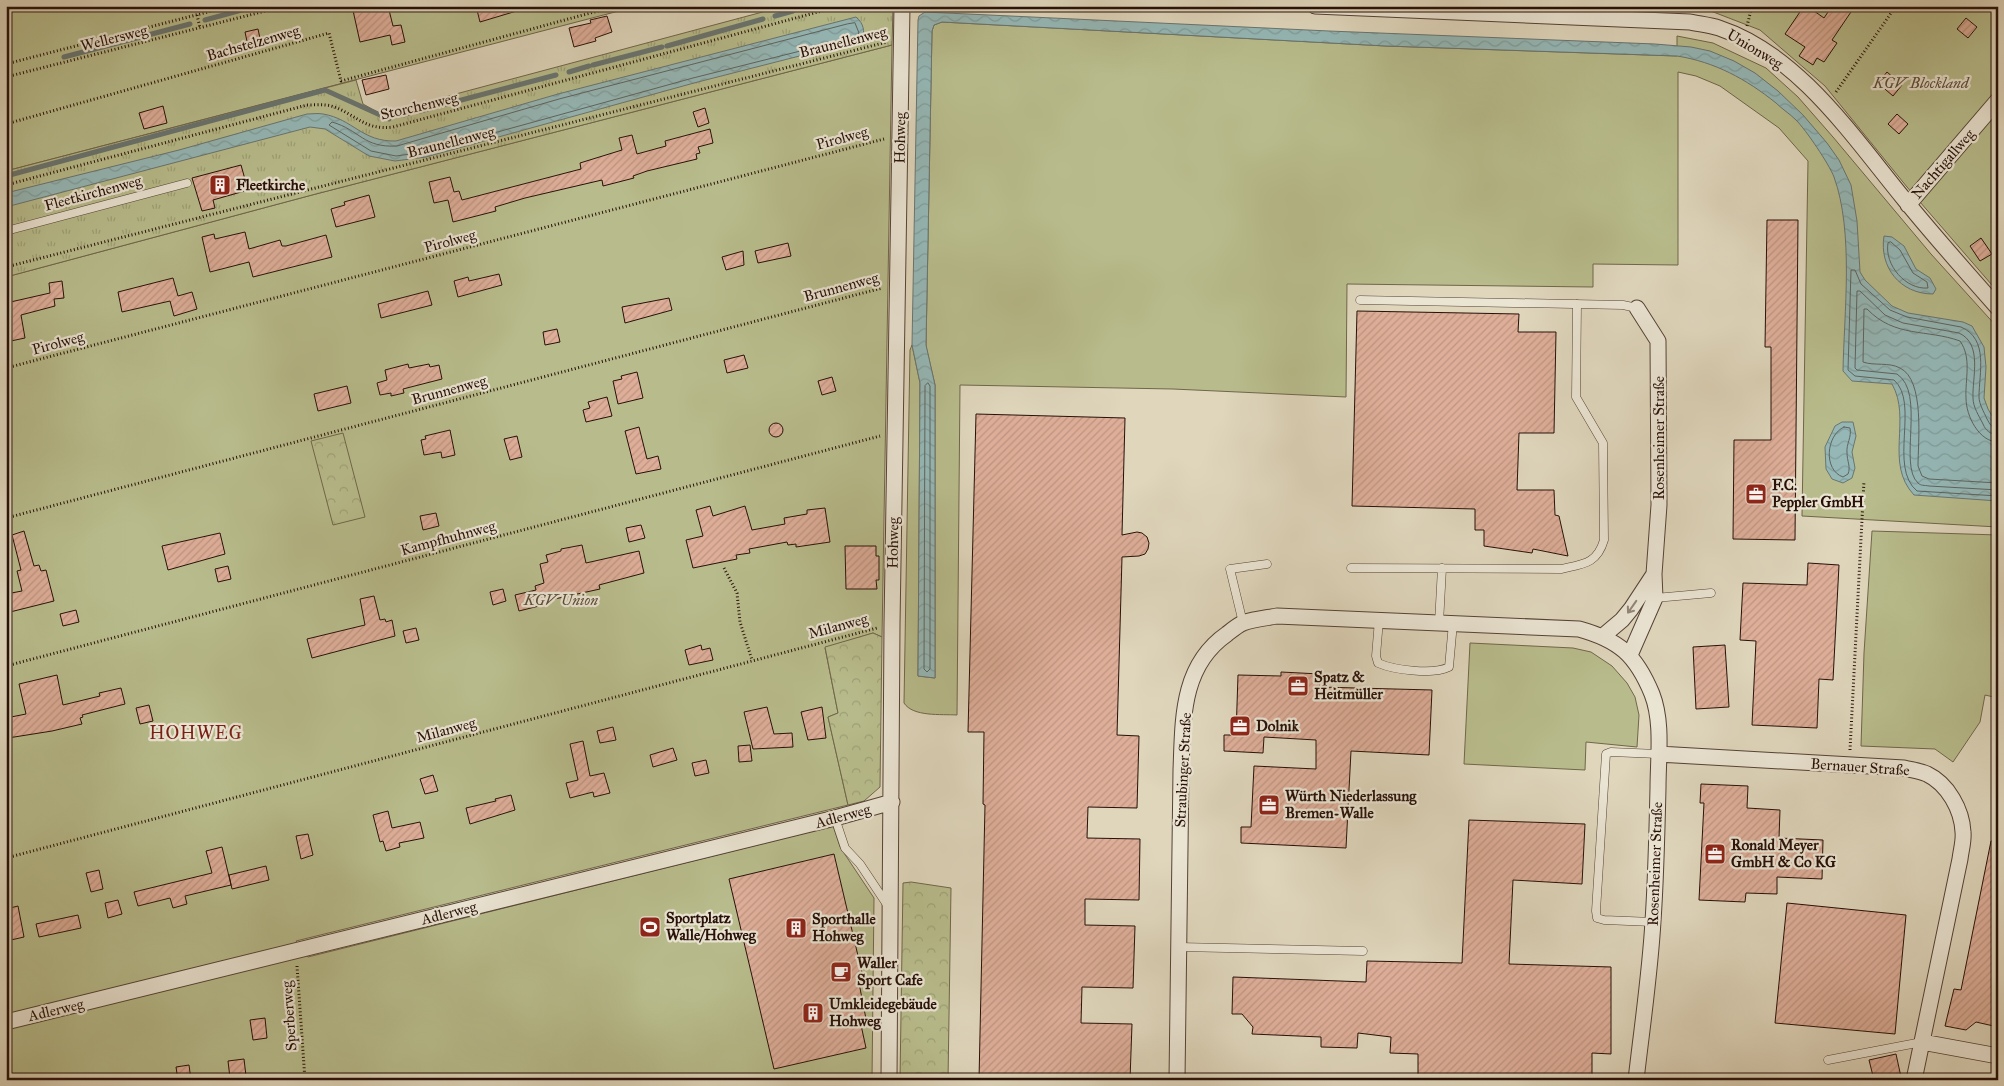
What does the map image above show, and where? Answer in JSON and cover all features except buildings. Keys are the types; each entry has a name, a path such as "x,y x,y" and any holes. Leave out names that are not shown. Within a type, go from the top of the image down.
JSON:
{"street":[{"name":"Hohweg","path":"889,1080 892,624 902,6"},
{"name":"Unionweg","path":"1315,6 1690,22 1718,28 1742,38 1782,64 1827,105 1908,205 1998,308"},
{"name":"Nachtigallweg","path":"1908,205 1998,100"},
{"name":"Rosenheimer Straße","path":"1636,1080 1653,922 1658,722 1653,695 1640,670 1624,650 1655,598 1654,574 1659,505 1658,341 1637,308"},
{"name":"Rosenheimer Straße","path":"1603,636 1622,620 1654,574"},
{"name":"Straubinger Straße","path":"1177,1080 1182,736 1188,691 1196,666 1216,642 1242,624 1277,616 1579,629 1603,636 1624,650"},
{"name":"Bernauer Straße","path":"1658,754 1904,768 1928,774 1944,786 1954,800 1962,820 1963,834 1960,859 1914,1080"},
{"name":"Adlerweg","path":"6,1022 835,818 892,802"},
{"path":"1922,1042 1998,1056"}],"lane":[{"name":"Fleetkirchenweg","path":"6,231 187,183"},
{"path":"1360,300 1623,305 1637,308"},
{"path":"1351,568 1561,569 1588,562 1600,552 1604,540 1603,443 1576,397 1577,304"},
{"path":"1242,624 1230,568 1267,564"},
{"path":"1379,620 1376,656 1378,663 1390,668 1433,671 1441,671 1449,667 1442,568"},
{"path":"1655,598 1711,592"},
{"path":"1653,922 1604,920 1597,918 1596,911 1606,754 1611,752 1658,754"},
{"path":"835,818 845,848 860,864 891,910"},
{"path":"1179,947 1362,951"},
{"path":"1828,1060 1922,1042"}],"path":[{"name":"Wellersweg","path":"6,64 231,6"},
{"name":"Wellersweg","path":"6,77 285,6"},
{"name":"Bachstelzenweg","path":"6,124 329,34 341,81 616,6"},
{"name":"Storchenweg","path":"6,185 307,105 330,106 380,129 393,127 840,6"},
{"path":"1827,105 1896,6"},
{"path":"197,15 200,28"},
{"name":"Braunellenweg","path":"6,268 901,39"},
{"name":"Pirolweg","path":"6,368 900,135"},
{"name":"Brunnenweg","path":"6,518 897,284"},
{"name":"Kampfhuhnweg","path":"6,666 895,432"},
{"path":"1850,765 1864,481"},
{"path":"724,568 737,594 740,622 752,660"},
{"name":"Milanweg","path":"6,858 892,624"},
{"name":"Sperberweg","path":"296,951 305,1080"}],"green space":[{"path":"6,6 638,6 6,171"},
{"path":"785,6 893,6 892,45 312,195 6,277 6,171 356,80 363,104 381,114"},
{"name":"KGV Blockland","path":"1666,6 1998,6 1998,292 1907,187 1825,86 1760,30 1703,8"},
{"path":"942,22 1386,46 1677,56 1677,36 1713,43 1766,68 1798,97 1931,254 1998,328 1998,527 1802,516 1808,161 1779,128 1720,86 1696,76 1678,72 1678,265 1593,264 1593,287 1347,284 1346,397 1173,389 960,385 957,715 928,714 914,711 904,703 910,350 912,345 920,383 918,676 935,678 935,385 926,346 932,31 934,25"},
{"name":"KGV Union","path":"892,45 882,637 873,633 825,648 838,713 828,717 848,805 296,941 308,957 833,826 840,847 874,898 872,1080 6,1080 6,277 312,195"},
{"path":"343,433 365,517 333,525 311,441"},
{"path":"1872,531 1998,535 1998,698 1985,695 1980,722 1953,762 1935,749 1861,746 1864,653"},
{"path":"873,633 882,637 880,787 864,801 848,805 828,717 838,713 825,647"},
{"path":"1470,643 1573,648 1591,652 1612,666 1627,683 1635,697 1639,715 1637,747 1586,742 1585,770 1464,764"},
{"path":"911,882 951,888 948,1080 900,1080 903,883"}],"water":[{"path":"925,12 1655,44 1691,47 1710,51 1734,61 1755,73 1778,91 1803,115 1839,160 1851,185 1857,221 1860,272 1865,280 1892,306 1908,313 1963,322 1972,326 1984,347 1986,367 1984,398 1998,426 1998,501 1914,495 1905,482 1899,455 1900,412 1892,384 1852,381 1843,371 1846,247 1844,222 1834,177 1817,147 1796,120 1765,94 1742,79 1717,67 1677,56 1386,46 942,22 934,25 932,31 926,345 935,385 935,678 918,676 920,383 912,345 918,20 919,16"},
{"path":"856,17 861,22 863,28 862,40 694,83 426,157 395,161 369,156 325,129 310,127 6,207 6,193 179,150 307,114 321,114 333,117 374,138 396,141 558,94"},
{"path":"1884,236 1892,237 1904,246 1916,269 1930,278 1936,289 1933,294 1921,293 1911,289 1894,277 1885,258"},
{"path":"1842,422 1853,422 1856,436 1852,452 1855,468 1852,478 1843,483 1832,479 1826,469 1825,447 1835,426"}],"waterway":[{"path":"205,20 257,6"},
{"path":"803,8 811,6"},
{"path":"775,16 793,11"},
{"path":"667,46 763,19"},
{"path":"64,57 190,24"},
{"path":"593,65 662,47"},
{"path":"569,72 589,66"},
{"path":"420,111 556,75"},
{"path":"6,176 325,90 389,119"},
{"path":"404,115 410,113"}],"place":[{"name":"Fleetkirche","path":"220,185"},
{"name":"F.C. Peppler GmbH","path":"1756,494"},
{"name":"Spatz & Heitmüller","path":"1298,686"},
{"name":"Dolnik","path":"1240,726"},
{"name":"Würth Niederlassung Bremen-Walle","path":"1269,805"},
{"name":"Ronald Meyer GmbH & Co KG","path":"1715,854"},
{"name":"Sportplatz Walle/Hohweg","path":"650,927"},
{"name":"Sporthalle Hohweg","path":"796,928"},
{"name":"Waller Sport Cafe","path":"841,972"},
{"name":"Umkleidegebäude Hohweg","path":"813,1013"}],"district":[{"name":"HOHWEG","path":"196,733"}]}
